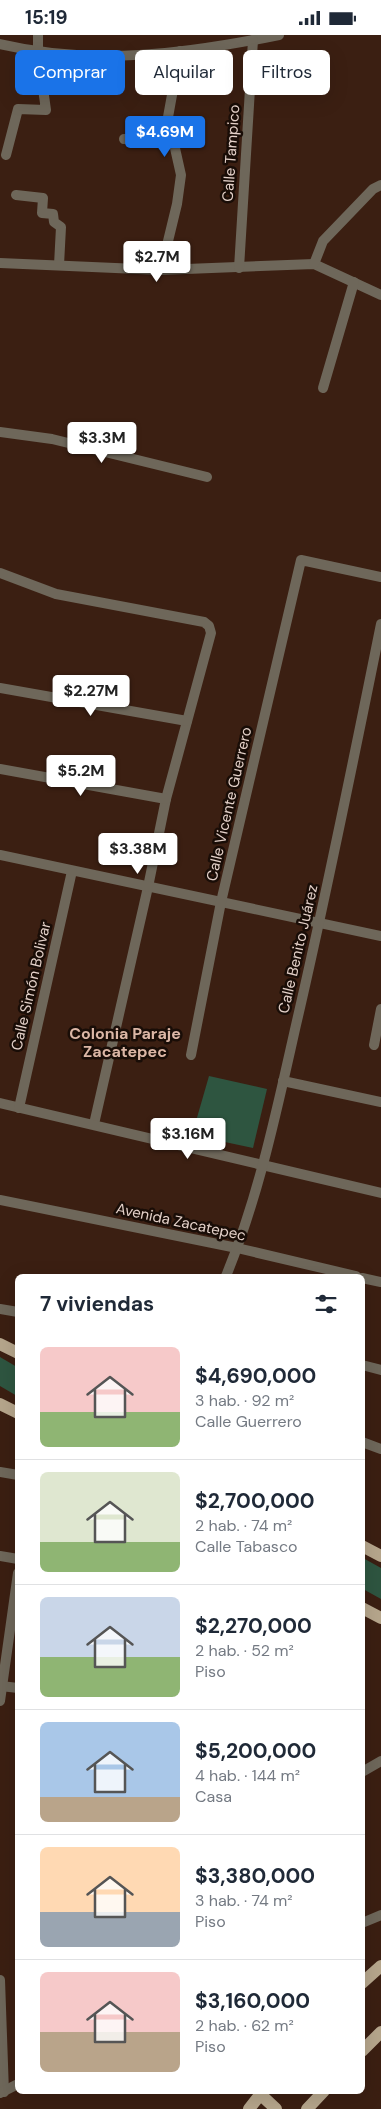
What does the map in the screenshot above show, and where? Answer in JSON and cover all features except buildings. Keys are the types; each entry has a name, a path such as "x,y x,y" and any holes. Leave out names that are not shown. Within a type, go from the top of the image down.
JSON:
{"main road":[{"path":"0,1344 15,1352"},
{"path":"0,1404 15,1412"},
{"path":"365,1548 381,1556"},
{"path":"365,1611 381,1619"},
{"path":"365,1980 381,1966"},
{"path":"365,2048 381,2032"},
{"path":"249,2109 261,2094"},
{"path":"263,2094 276,2109"},
{"path":"307,2109 321,2094"}],"street":[{"path":"38,35 38,50"},
{"path":"184,50 219,40 253,40 278,35"},
{"name":"Calle Tampico","path":"239,269 253,40"},
{"path":"0,44 25,50"},
{"path":"6,155 18,109 46,110 44,95"},
{"path":"161,270 177,204 181,175 175,141 168,117 172,95"},
{"path":"124,139 175,141"},
{"path":"314,265 323,241 373,189 381,185"},
{"path":"16,195 42,198 42,213 53,214 54,222 61,227 59,265"},
{"path":"0,263 161,270 239,269 314,265 381,295"},
{"path":"323,388 354,283"},
{"path":"0,432 52,439 207,477"},
{"name":"Calle Vicente Guerrero","path":"190,1055 221,903 301,560 381,577"},
{"path":"0,573 56,594 204,622 209,626 211,633 166,799 94,1124"},
{"name":"Calle Benito Juárez","path":"227,1274 263,1165 284,1081 320,923 381,625"},
{"path":"0,688 187,721"},
{"path":"0,769 166,799"},
{"path":"0,855 381,936"},
{"name":"Calle Simón Bolivar","path":"19,1108 72,871"},
{"path":"374,1045 381,1009"},
{"path":"284,1081 381,1102"},
{"path":"0,1103 381,1193"},
{"name":"Avenida Zacatepec","path":"0,1200 237,1248 348,1274"},
{"path":"365,1279 381,1282"},
{"path":"0,1309 15,1312"},
{"path":"365,1366 381,1370"},
{"path":"365,1443 381,1449"},
{"path":"0,1472 15,1474"},
{"path":"0,1556 15,1558"},
{"path":"0,1701 4,1639 15,1585"},
{"path":"1,1686 15,1688"},
{"path":"365,1770 381,1761"},
{"path":"365,1922 381,1915"},
{"path":"0,1981 2,2092 15,2086"}],"green space":[{"path":"209,1076 267,1089 253,1148 192,1135"},
{"path":"0,1357 15,1366 15,1395 0,1386"},
{"path":"365,1559 381,1568 381,1599 365,1590"}],"district":[{"name":"Colonia Paraje Zacatepec","path":"125,1042"}]}
